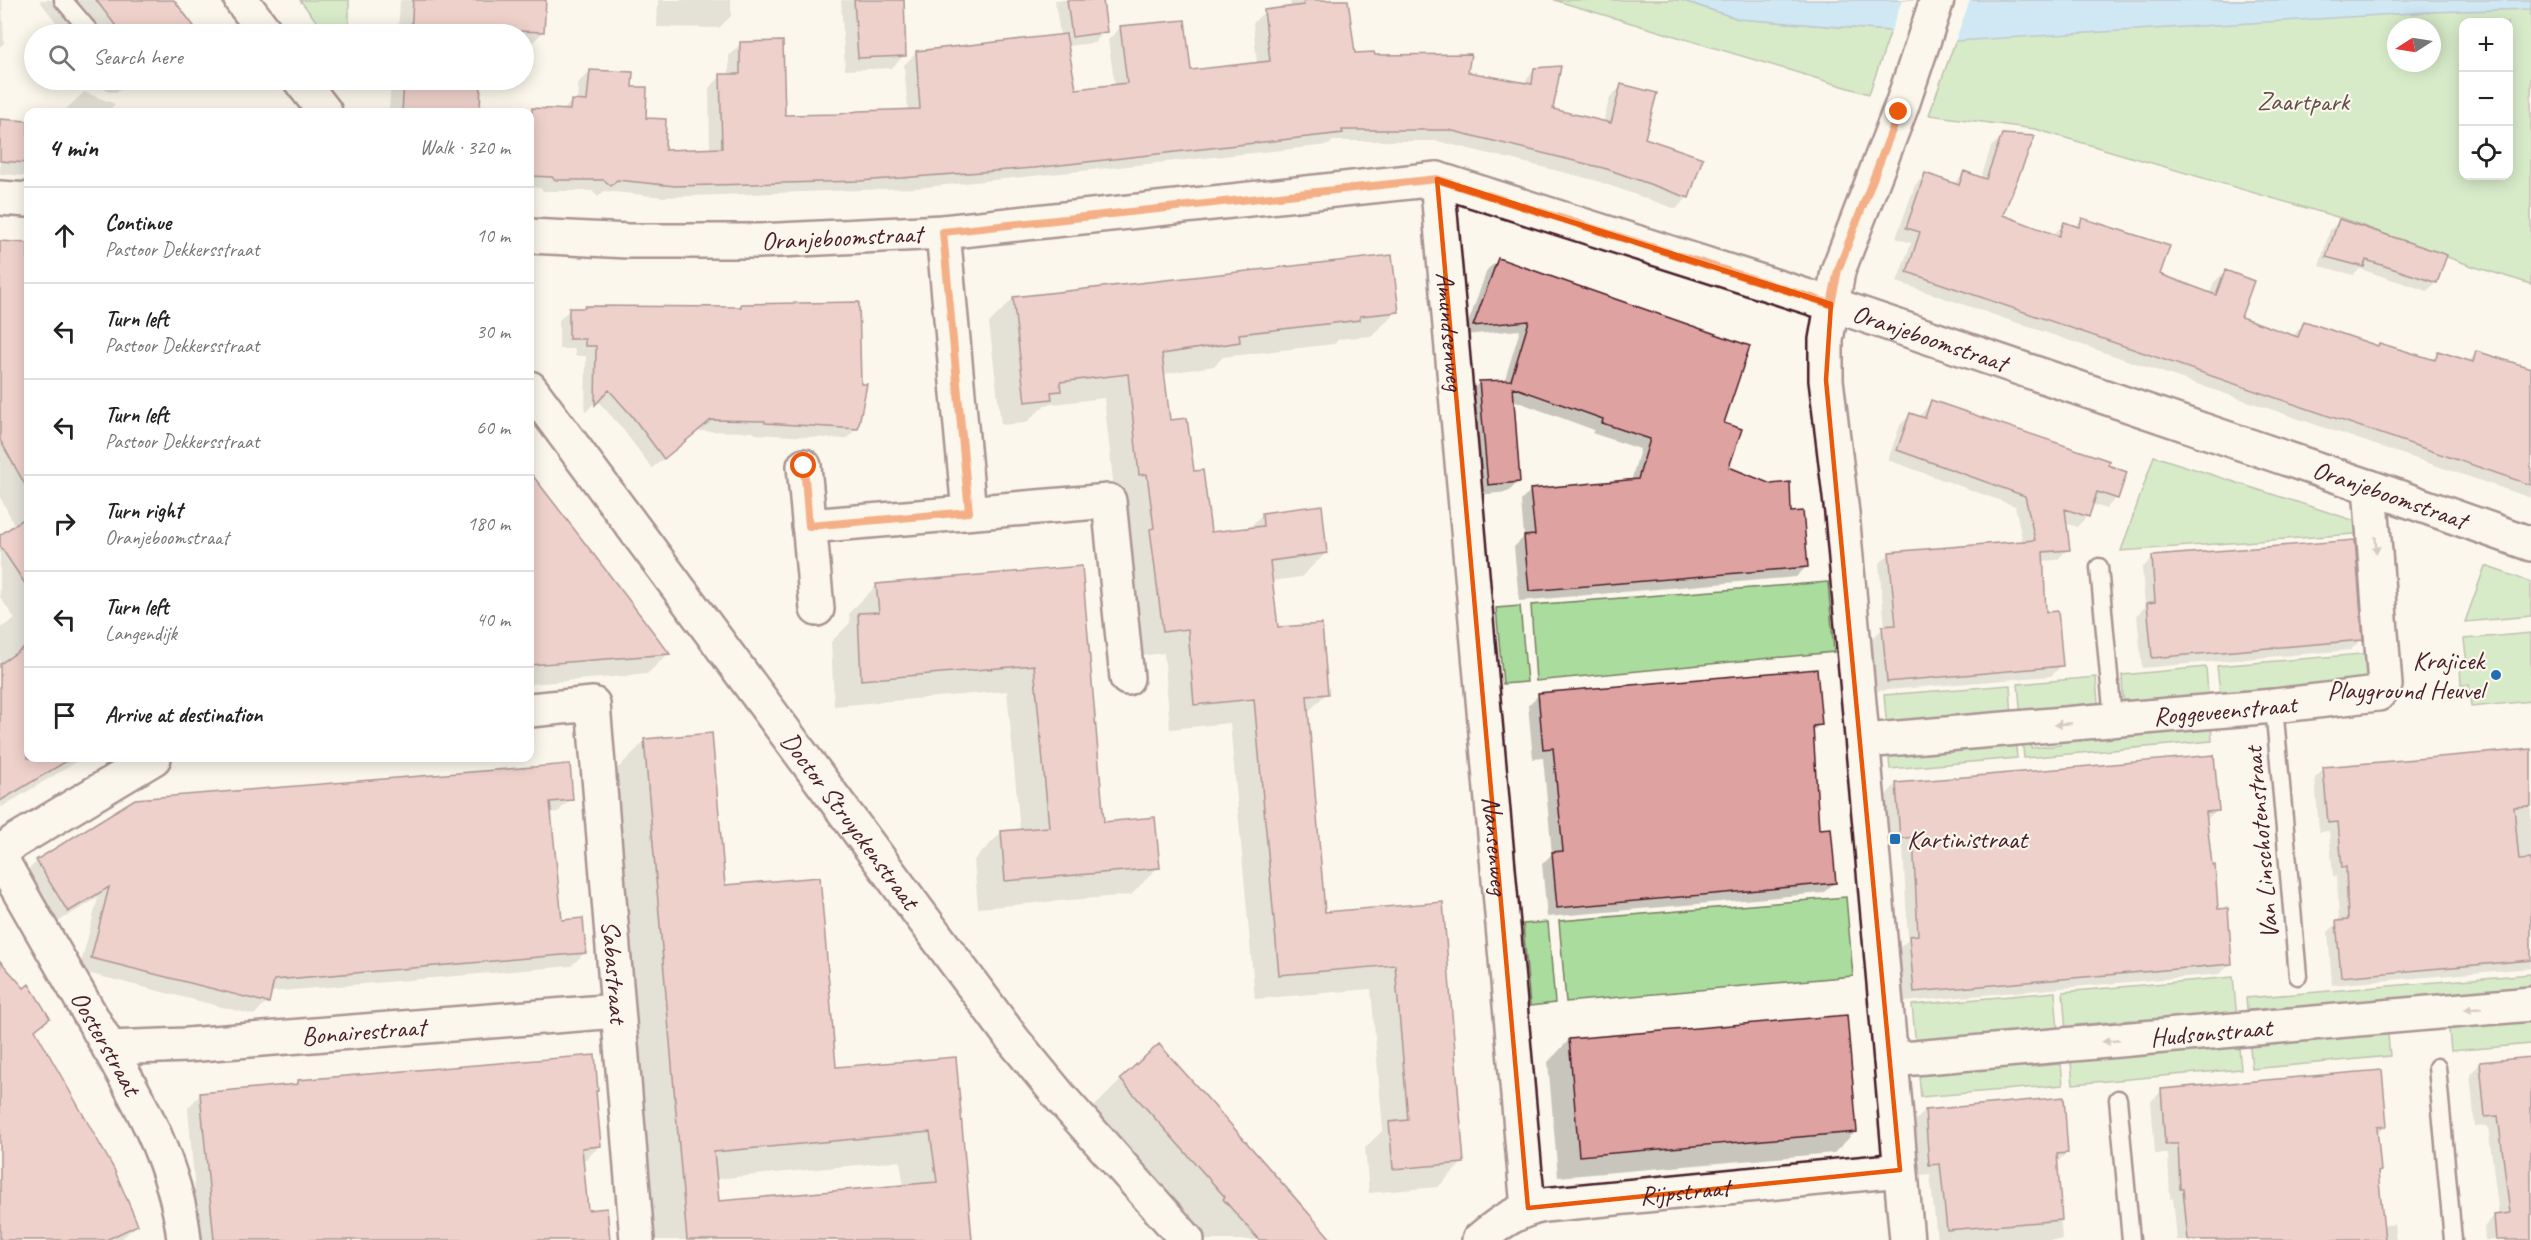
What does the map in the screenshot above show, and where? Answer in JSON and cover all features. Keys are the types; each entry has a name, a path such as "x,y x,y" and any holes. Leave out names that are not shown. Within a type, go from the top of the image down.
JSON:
{"street":[{"path":"241,0 259,24"},
{"path":"1907,1240 1842,513 1826,380 1826,331 1838,270 1902,105 1937,0"},
{"path":"308,90 322,108"},
{"name":"Oranjeboomstraat","path":"534,236 628,241 759,241 943,232 1437,179 1831,304 2531,544"},
{"name":"Amundsenweg","path":"1437,179 1465,483"},
{"path":"0,198 24,200"},
{"path":"943,232 969,512"},
{"name":"Doctor Struyckenstraat","path":"534,393 1014,1041 1061,1098 1187,1240"},
{"path":"804,466 818,609"},
{"name":"Nansenweg","path":"1465,483 1528,1208"},
{"name":"Roggeveenstraat","path":"1863,741 2274,706 2378,694 2385,686 2370,487"},
{"path":"809,526 1109,501 1127,678"},
{"name":"Sabastraat","path":"534,710 593,704 638,1240"},
{"path":"0,855 14,842 147,762"},
{"name":"Oosterstraat","path":"0,855 109,1048 165,1156 181,1210 184,1240"},
{"name":"Hudsonstraat","path":"1891,1060 2531,1004"},
{"name":"Bonairestraat","path":"109,1048 187,1045 618,1011"},
{"name":"Rijpstraat","path":"1479,1240 1505,1218 1528,1208 1556,1203 1900,1170"}],"lane":[{"path":"63,0 83,24"},
{"path":"2099,567 2113,719"},
{"name":"Van Linschotenstraat","path":"2274,706 2298,976"},
{"path":"2437,1067 2453,1240"},
{"path":"2118,1099 2131,1240"}],"highlighted area":[{"path":"1437,179 1831,304 1826,380 1900,1170 1528,1208"}],"green space":[{"path":"300,0 349,0 349,24 318,24"},
{"path":"1554,0 1681,0 1739,19 1891,31 1869,94"},
{"name":"Zaartpark","path":"1970,0 2531,0 2531,284 2472,266 2344,219 2035,129 1929,115"},
{"path":"2154,456 2368,525 2367,533 2121,551"},
{"path":"2485,566 2531,582 2531,616 2465,622"},
{"path":"1828,582 1834,652 1536,681 1531,605"},
{"path":"1520,606 1527,682 1503,684 1496,608"},
{"name":"Krajicek Playground Heuvel","path":"2531,633 2531,701 2471,707 2469,685 2461,685 2460,665 2467,664 2464,639"},
{"path":"2374,653 2375,661 2367,681 2221,700 2217,666"},
{"path":"2206,667 2208,694 2158,698 2158,709 2129,707 2123,698 2122,675"},
{"path":"2096,677 2098,703 2052,707 2052,715 2021,717 2018,684"},
{"path":"2010,685 2012,718 1887,728 1884,695"},
{"path":"2211,721 2212,741 2024,758 2022,738 2030,737 2031,748 2060,745 2060,734"},
{"path":"2015,738 2017,758 1890,769 1888,749"},
{"path":"1846,897 1853,976 1566,1002 1559,921"},
{"path":"1548,922 1555,1003 1530,1006 1523,924"},
{"path":"2531,974 2531,995 2304,1011 2303,1006 2247,1010 2246,998"},
{"path":"2233,977 2237,1018 2132,1027 2131,1020 2075,1025 2075,1032 2066,1033 2063,992"},
{"path":"2055,992 2058,1032 1916,1046 1912,1005"},
{"path":"2531,1013 2531,1044 2451,1051 2448,1020"},
{"path":"2387,1025 2390,1056 2252,1069 2249,1038"},
{"path":"2238,1038 2241,1069 2073,1084 2070,1053"},
{"path":"2029,1056 2030,1067 2061,1064 2063,1085 1921,1097 1918,1066"}],"water":[{"path":"1681,0 2531,0 2531,9 2429,12 1955,41 1891,31 1739,19"}],"pier":[{"path":"1902,0 1970,0 1954,44 1890,34"}],"building":[{"path":"96,0 174,0 192,24 114,24"},
{"path":"413,0 546,0 544,32 534,32 534,24 412,24"},
{"path":"854,0 904,0 906,56 858,58"},
{"path":"1067,0 1103,0 1107,32 1072,37"},
{"path":"1303,0 1348,0 1355,53 1374,52 1375,55 1471,54 1468,72 1532,84 1534,68 1561,66 1553,109 1611,123 1621,84 1657,93 1645,138 1703,158 1689,198 1607,169 1449,130 1342,130 1343,133 1034,168 860,181 675,186 617,180 611,186 604,180 555,180 552,177 534,176 534,108 570,110 571,100 587,101 590,70 633,72 632,87 647,87 646,118 666,119 665,150 722,148 720,74 740,74 740,42 783,41 785,115 920,109 916,51 1066,34 1076,89 1127,83 1120,26 1185,20 1191,70 1270,61 1264,10 1304,5"},
{"path":"403,90 481,90 480,108 402,108"},
{"path":"0,119 24,121 24,163 0,161"},
{"path":"2002,134 2035,136 2003,215 2059,236 2064,222 2079,227 2082,218 2170,246 2160,274 2216,295 2225,270 2254,281 2241,317 2298,337 2304,321 2378,346 2379,343 2435,360 2438,351 2473,362 2476,351 2531,368 2531,485 1907,272 1920,232 1906,228 1925,173 1959,185 1964,171 1986,179"},
{"path":"2339,219 2447,255 2437,283 2366,260 2364,267 2326,257"},
{"path":"0,241 24,243 24,483 0,440"},
{"path":"1392,255 1399,312 1360,316 1360,320 1239,334 1240,342 1162,354 1170,420 1187,418 1194,471 1203,470 1211,532 1263,526 1262,513 1322,505 1327,553 1270,561 1278,627 1322,624 1328,694 1307,696 1325,912 1443,902 1464,1163 1393,1169 1389,1122 1408,1120 1395,965 1279,975 1254,699 1194,705 1188,629 1163,632 1150,529 1154,528 1147,474 1139,475 1128,374 1060,382 1061,391 1051,392 1052,399 1025,402 1013,297"},
{"path":"1498,258 1750,346 1724,423 1742,429 1729,467 1771,484 1790,482 1791,512 1803,511 1808,567 1529,591 1524,536 1535,535 1530,489 1638,479 1650,439 1602,423 1603,419 1513,387 1520,482 1488,485 1479,381 1511,380 1529,321 1473,326"},
{"path":"859,302 861,384 867,384 858,429 765,423 765,421 711,420 664,459 609,390 595,405 596,346 585,346 585,339 569,339 569,308 585,308 585,306 741,307 741,304"},
{"path":"1931,400 2110,461 2108,465 2127,472 2118,499 2097,492 2089,517 2065,509 2070,550 2043,552 2046,612 2058,611 2063,666 1887,682 1882,626 1896,625 1889,552 2035,540 2025,496 1897,450 1910,413 1925,418"},
{"path":"534,477 625,595 670,654 534,665"},
{"path":"24,519 24,582 0,546 0,535"},
{"path":"2355,540 2363,640 2152,658 2147,603 2155,602 2152,556"},
{"path":"1082,566 1104,822 1155,817 1160,868 1005,881 1001,831 1049,827 1034,665 861,680 858,613 879,612 876,584"},
{"path":"24,648 24,762 65,762 0,801 0,664"},
{"path":"1817,669 1822,725 1813,726 1819,829 1831,828 1836,883 1557,908 1552,852 1563,851 1553,748 1543,749 1538,693"},
{"path":"712,733 725,885 820,877 836,1067 956,1057 972,1240 687,1240 644,739","holes":["930,1132 937,1182 719,1201 714,1152"]},
{"path":"2531,749 2531,806 2514,807 2519,860 2531,859 2531,960 2341,977 2336,921 2348,920 2346,867 2342,868 2338,822 2328,823 2323,767"},
{"path":"2214,755 2219,811 2206,812 2212,865 2215,865 2218,909 2228,908 2232,964 1914,992 1909,936 1918,935 1913,837 1900,839 1896,783"},
{"path":"570,764 573,800 550,802 562,920 583,918 586,953 274,980 269,1003 91,958 109,887 68,912 36,860 135,799"},
{"path":"0,961 24,988 29,984 50,1018 35,1030 114,1169 138,1225 106,1240 0,1240"},
{"path":"1847,1015 1857,1132 1579,1156 1569,1039"},
{"path":"1159,1044 1332,1240 1259,1240 1223,1199 1225,1197 1120,1079"},
{"path":"595,1055 601,1146 582,1148 588,1210 607,1208 610,1240 214,1240 200,1093 298,1084 298,1080"},
{"path":"2531,1057 2531,1240 2496,1240 2494,1215 2510,1213 2498,1116 2485,1117 2480,1062"},
{"path":"2382,1070 2387,1126 2377,1127 2381,1171 2378,1172 2385,1240 2188,1240 2183,1189 2180,1189 2178,1144 2165,1144 2161,1089"},
{"path":"2064,1097 2068,1153 2057,1154 2062,1220 1947,1230 1940,1164 1929,1165 1925,1110"}],"place":[{"name":"Krajicek Playground Heuvel","path":"2496,675"},
{"name":"Kartinistraat","path":"1895,839"}],"route":[{"path":"804,466 809,526 969,512 943,232 1437,179 1831,304 1838,270 1899,112"}]}
